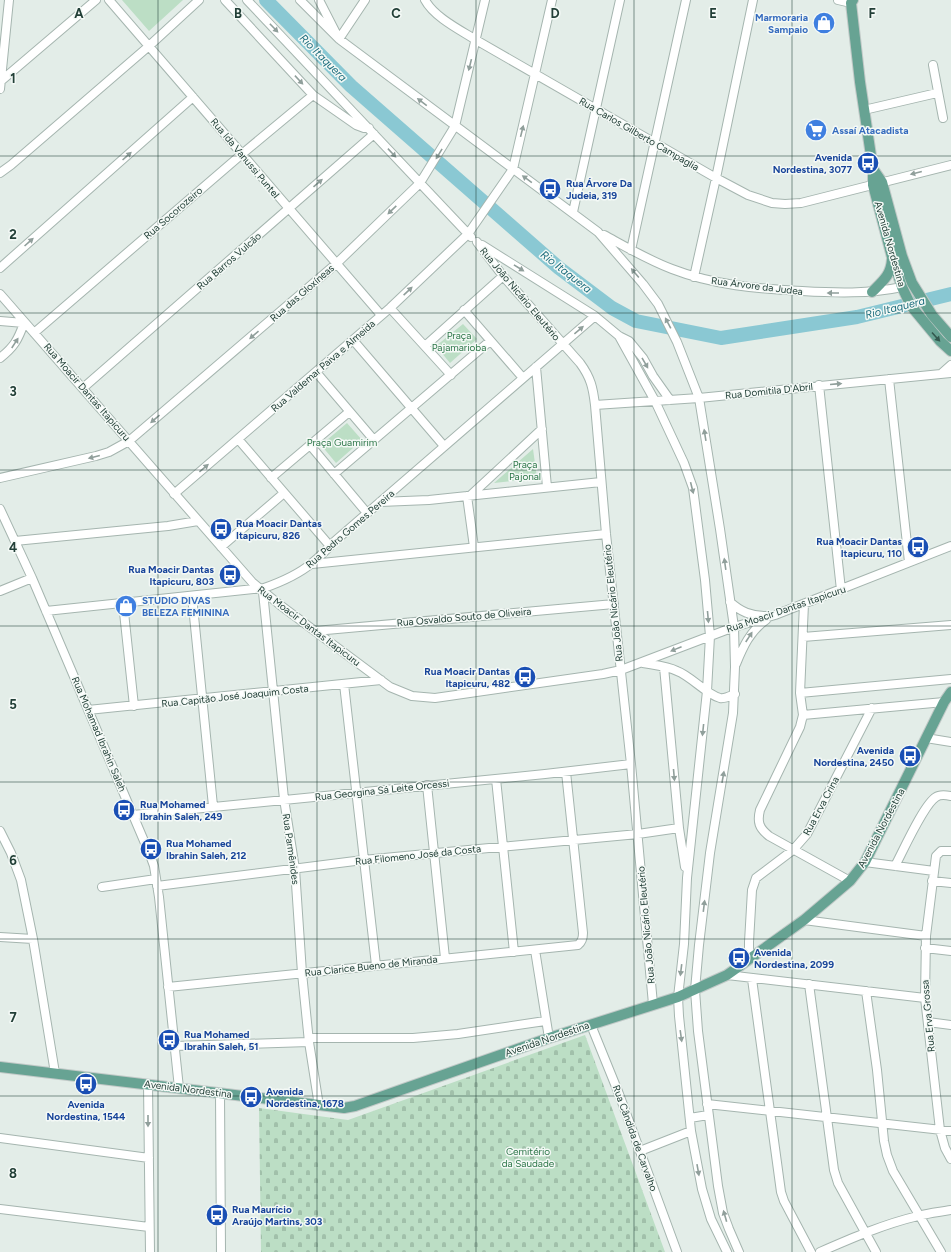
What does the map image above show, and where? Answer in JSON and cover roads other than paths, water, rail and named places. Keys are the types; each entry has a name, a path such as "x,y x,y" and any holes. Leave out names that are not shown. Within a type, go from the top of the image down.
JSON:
{"main road":[{"name":"Avenida Nordestina","path":"850,1 864,110 873,169 877,183 902,256 916,290 932,315 951,337"},
{"name":"Avenida Nordestina","path":"877,183 892,257 904,291 911,306 923,322 951,351"},
{"path":"872,292 886,278 891,265 892,257"},
{"path":"904,291 916,290"},
{"name":"Avenida Nordestina","path":"0,1067 344,1108 354,1106 549,1038 678,997 727,975 750,960 804,920 850,881 865,862 944,702 951,692"}],"street":[{"path":"0,85 9,0"},
{"path":"0,85 96,0"},
{"name":"Rua Ida Vanussi Puntel","path":"109,0 381,315"},
{"path":"0,173 149,46 200,0"},
{"path":"224,0 313,95 356,125 371,131"},
{"path":"247,0 468,234 477,242 595,316 619,336 633,345 670,400"},
{"path":"300,0 339,39 598,232 639,278 658,304 678,342 699,398 734,627 735,694 734,713 710,860 699,939 695,990 706,1104 718,1186 729,1229 739,1252"},
{"path":"319,0 339,39"},
{"path":"339,39 365,0"},
{"name":"Rua Carlos Gilberto Campaglia","path":"425,0 439,16 476,40 716,178 748,195 772,203 801,203 951,165"},
{"name":"Rua das Gloxíneas","path":"0,478 96,456 109,452 129,441 337,263 420,183 451,134 454,126 485,0"},
{"name":"Rua Valdemar Paiva e Almeida","path":"174,494 390,308 468,234 477,223 513,169 552,0"},
{"path":"573,212 620,0"},
{"path":"631,250 686,0"},
{"path":"694,276 753,0"},
{"path":"838,0 850,1"},
{"path":"933,65 943,118"},
{"path":"864,110 938,93"},
{"name":"Rua Socorozeiro","path":"34,333 313,95"},
{"path":"0,268 193,97"},
{"name":"Rua Barros Vulcão","path":"83,388 288,208 371,131"},
{"name":"Rua Árvore da Judea","path":"598,232 631,250 672,269 732,285 789,291 832,293 904,291"},
{"name":"Rua João Nicário Eleutério","path":"477,242 503,276 587,373 593,389 606,534 638,834 653,1004"},
{"path":"425,346 503,276"},
{"name":"Rua Moacir Dantas Itapicuru","path":"0,294 252,582 390,687 412,696 435,698 603,674 620,670 734,627 775,615 951,546"},
{"path":"390,308 451,375"},
{"path":"464,310 523,378"},
{"name":"Rua Pedro Gomes Pereira","path":"46,611 261,590 278,583 312,564 367,513 595,316"},
{"path":"0,321 24,323 19,337 11,350 0,358"},
{"path":"619,336 655,401 684,463 693,488 705,580 710,636 707,691 687,878 684,944 678,997 691,1131 702,1189 707,1210 727,1252"},
{"path":"353,340 444,446"},
{"path":"334,474 490,341"},
{"path":"942,373 951,365"},
{"path":"536,367 547,487"},
{"path":"316,372 374,440"},
{"name":"Rua Domitila D'Abril","path":"595,405 699,398 951,372"},
{"path":"889,379 910,562"},
{"path":"819,386 841,590"},
{"path":"271,478 349,412"},
{"path":"469,496 542,429"},
{"path":"238,440 330,546"},
{"path":"310,445 367,513"},
{"path":"380,502 429,500 601,482"},
{"path":"221,547 284,493"},
{"path":"469,496 474,547"},
{"name":"Rua Mohamad Ibrahin Saleh","path":"0,509 32,578 150,854 157,883 179,1088"},
{"path":"15,541 168,526 198,521"},
{"path":"312,564 606,534"},
{"path":"0,591 32,578"},
{"name":"Rua Parmênides","path":"261,590 284,799 295,869 302,972 309,1040 319,1106"},
{"path":"192,596 213,806"},
{"path":"730,602 743,612 751,614 775,615"},
{"path":"123,603 134,706"},
{"name":"Rua Osvaldo Souto de Oliveira","path":"315,630 614,604"},
{"path":"804,604 800,693 803,715 800,727 760,810 758,823 764,832 793,850 850,881"},
{"path":"735,667 742,649 752,632 760,624 775,615"},
{"path":"803,637 951,625"},
{"path":"642,662 676,670 713,695 721,698 735,694"},
{"path":"664,667 679,828 687,878"},
{"path":"800,693 951,679"},
{"name":"Rua Capitão José Joaquim Costa","path":"88,710 381,680"},
{"path":"344,684 376,965"},
{"path":"803,715 944,702"},
{"name":"Rua Erva Crina","path":"750,960 749,942 754,882 760,874 793,850 807,834 872,708"},
{"path":"926,738 951,742"},
{"name":"Rua Georgina Sá Leite Orcessi","path":"133,815 566,772 631,764"},
{"path":"566,772 574,840"},
{"path":"496,779 514,952"},
{"path":"427,785 445,958"},
{"path":"895,866 928,805 933,799 940,795 951,796"},
{"name":"Rua Filomeno José da Costa","path":"102,887 157,883 295,869 363,860 638,834 679,828"},
{"path":"0,831 11,853 21,880 34,940 55,1073"},
{"name":"Rua Clarice Bueno de Miranda","path":"168,986 574,946 581,943 583,933 574,840"},
{"name":"Rua Erva Grossa","path":"951,850 944,850 936,856 925,948 925,998 940,1130 942,1139 951,1160"},
{"path":"865,862 934,871"},
{"path":"932,881 951,882"},
{"path":"804,920 926,936"},
{"path":"0,937 34,940"},
{"path":"925,948 951,951"},
{"path":"535,950 545,1021 549,1038"},
{"path":"727,975 925,998"},
{"path":"752,979 781,1192 784,1201 811,1252"},
{"path":"809,984 834,1170 838,1183 876,1252"},
{"path":"866,991 884,1141 889,1163 941,1252"},
{"path":"175,1046 309,1040 413,1038 458,1034 545,1021"},
{"path":"928,1022 951,1025"},
{"name":"Rua Cândida de Carvalho","path":"591,1025 677,1252"},
{"path":"148,1084 150,1252"},
{"path":"220,1093 221,1252"},
{"path":"706,1104 951,1131"},
{"path":"690,1118 708,1115"},
{"path":"640,1151 691,1131"},
{"path":"0,1138 148,1158"},
{"path":"0,1209 149,1227"},
{"path":"820,1252 866,1232 919,1216 951,1210"}],"waterway":[{"name":"Rio Itaquera","path":"266,0 351,86 559,268 612,308 636,321 721,338 857,317 951,294"}],"place":[{"name":"Marmoraria Sampaio","path":"824,23"},
{"name":"Assaí Atacadista","path":"816,130"},
{"name":"Avenida Nordestina, 3077","path":"868,163"},
{"name":"Rua Árvore Da Judeia, 319","path":"550,189"},
{"name":"Rua Moacir Dantas Itapicuru, 826","path":"221,529"},
{"name":"Rua Moacir Dantas Itapicuru, 110","path":"918,547"},
{"name":"Rua Moacir Dantas Itapicuru, 803","path":"230,575"},
{"name":"STUDIO DIVAS BELEZA FEMININA","path":"126,606"},
{"name":"Rua Moacir Dantas Itapicuru, 482","path":"525,677"},
{"name":"Avenida Nordestina, 2450","path":"910,756"},
{"name":"Rua Mohamed Ibrahin Saleh, 249","path":"124,810"},
{"name":"Rua Mohamed Ibrahin Saleh, 212","path":"151,849"},
{"name":"Avenida Nordestina, 2099","path":"739,958"},
{"name":"Rua Mohamed Ibrahin Saleh, 51","path":"169,1040"},
{"name":"Avenida Nordestina, 1544","path":"86,1084"},
{"name":"Avenida Nordestina, 1678","path":"251,1097"},
{"name":"Rua Maurício Araújo Martins, 303","path":"217,1215"}],"park label":[{"name":"Praça Pajamarioba","path":"459,340"},
{"name":"Praça Guamirim","path":"342,442"},
{"name":"Praça Pajonal","path":"525,470"},
{"name":"Cemitério da Saudade","path":"528,1156"}]}
